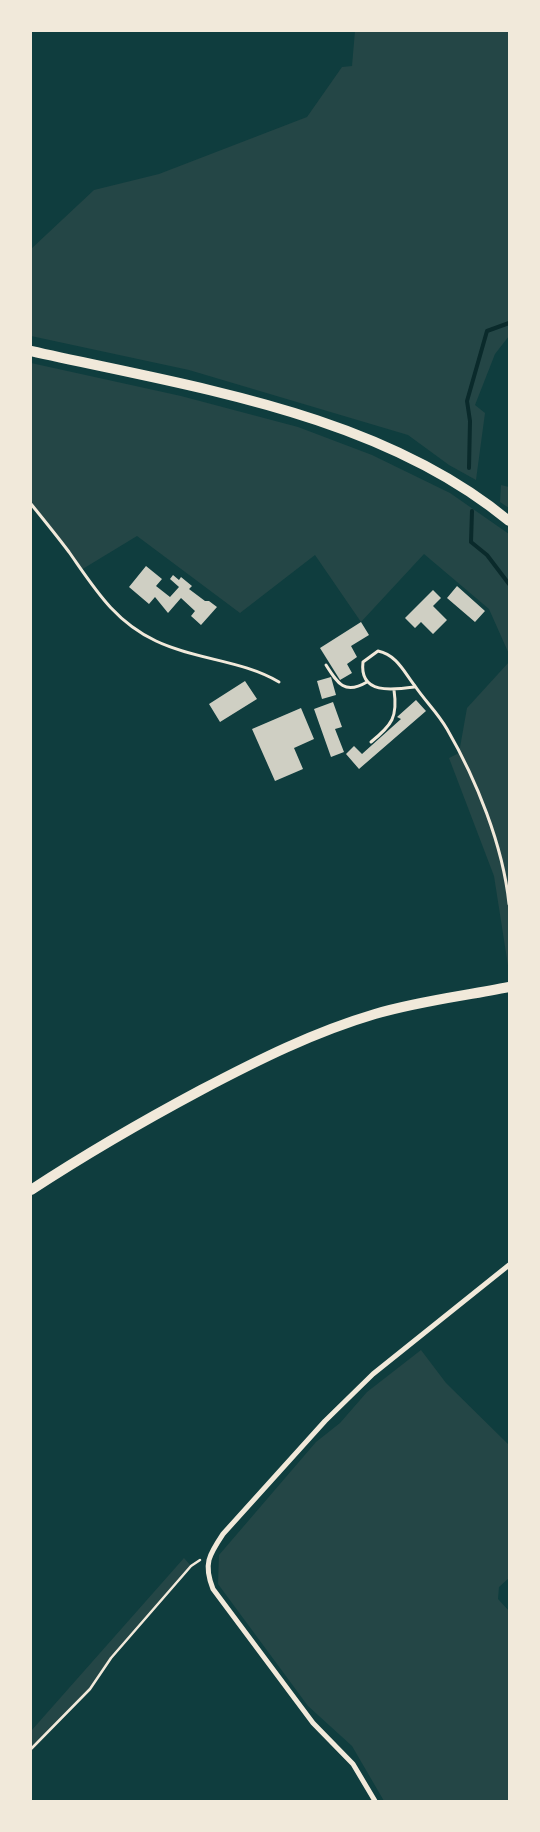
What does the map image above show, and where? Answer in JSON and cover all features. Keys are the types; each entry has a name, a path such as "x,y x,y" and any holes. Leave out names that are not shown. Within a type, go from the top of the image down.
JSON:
{"main road":[{"path":"31,351 240,399 355,433 438,472 481,499 509,521"},
{"path":"31,1190 154,1116 276,1052 322,1031 376,1013 443,997 509,987"}],"street":[{"path":"375,1801 365,1780 353,1764 313,1723 213,1589 208,1577 210,1553 223,1534 325,1421 366,1381 509,1265"}],"lane":[{"path":"31,504 100,598 137,629 157,641 185,652 262,672 279,682"},
{"path":"415,687 394,690 373,687 367,682 362,671 363,662 378,650 386,652 408,674 415,687 432,706 446,728 467,770 492,831 507,884 509,904"},
{"path":"326,666 336,681 344,687 358,687 367,682"},
{"path":"371,742 386,730 393,719 396,705 394,690"}],"path":[{"path":"31,1749 90,1689 111,1658 191,1566 210,1553"}],"shaded area":[{"path":"355,31 509,31 509,336 495,354 475,405 485,413 476,480 449,465 408,435 189,370 31,336 31,249 94,190 159,174 307,117 342,67 352,66"},
{"path":"31,363 181,396 298,427 372,455 450,493 509,534 509,654 489,609 424,554 361,622 315,555 240,613 137,536 81,570 31,504"},
{"path":"501,485 509,487 509,508 500,502"},
{"path":"509,662 509,972 494,876 449,758 459,753 467,708"},
{"path":"421,1350 446,1383 509,1445 509,1578 499,1587 498,1599 509,1611 509,1801 384,1801 352,1746 308,1706 218,1584 219,1555 316,1442 340,1423 367,1392"},
{"path":"184,1558 191,1566 111,1658 90,1689 31,1749 31,1731"}],"building":[{"path":"146,566 162,579 156,586 170,597 179,587 170,579 173,575 179,580 181,577 192,586 189,589 217,607 201,625 191,616 195,611 181,598 168,613 155,597 149,604 129,587"},
{"path":"457,586 485,611 475,622 447,598"},
{"path":"433,590 441,598 433,606 447,620 433,634 421,622 415,628 405,618"},
{"path":"361,622 369,635 351,646 357,657 347,664 352,673 340,680 320,648"},
{"path":"331,677 336,695 322,699 317,681"},
{"path":"245,681 257,699 220,722 209,704"},
{"path":"416,700 426,711 359,769 346,754 354,746 362,754 401,719 397,717"},
{"path":"333,702 342,727 335,729 344,752 331,757 314,709"},
{"path":"301,708 314,739 294,748 303,769 275,781 252,729"}],"waterway":[{"path":"469,468 470,421 467,401 487,331 509,323"},
{"path":"472,511 471,542 487,555 509,584"}]}
